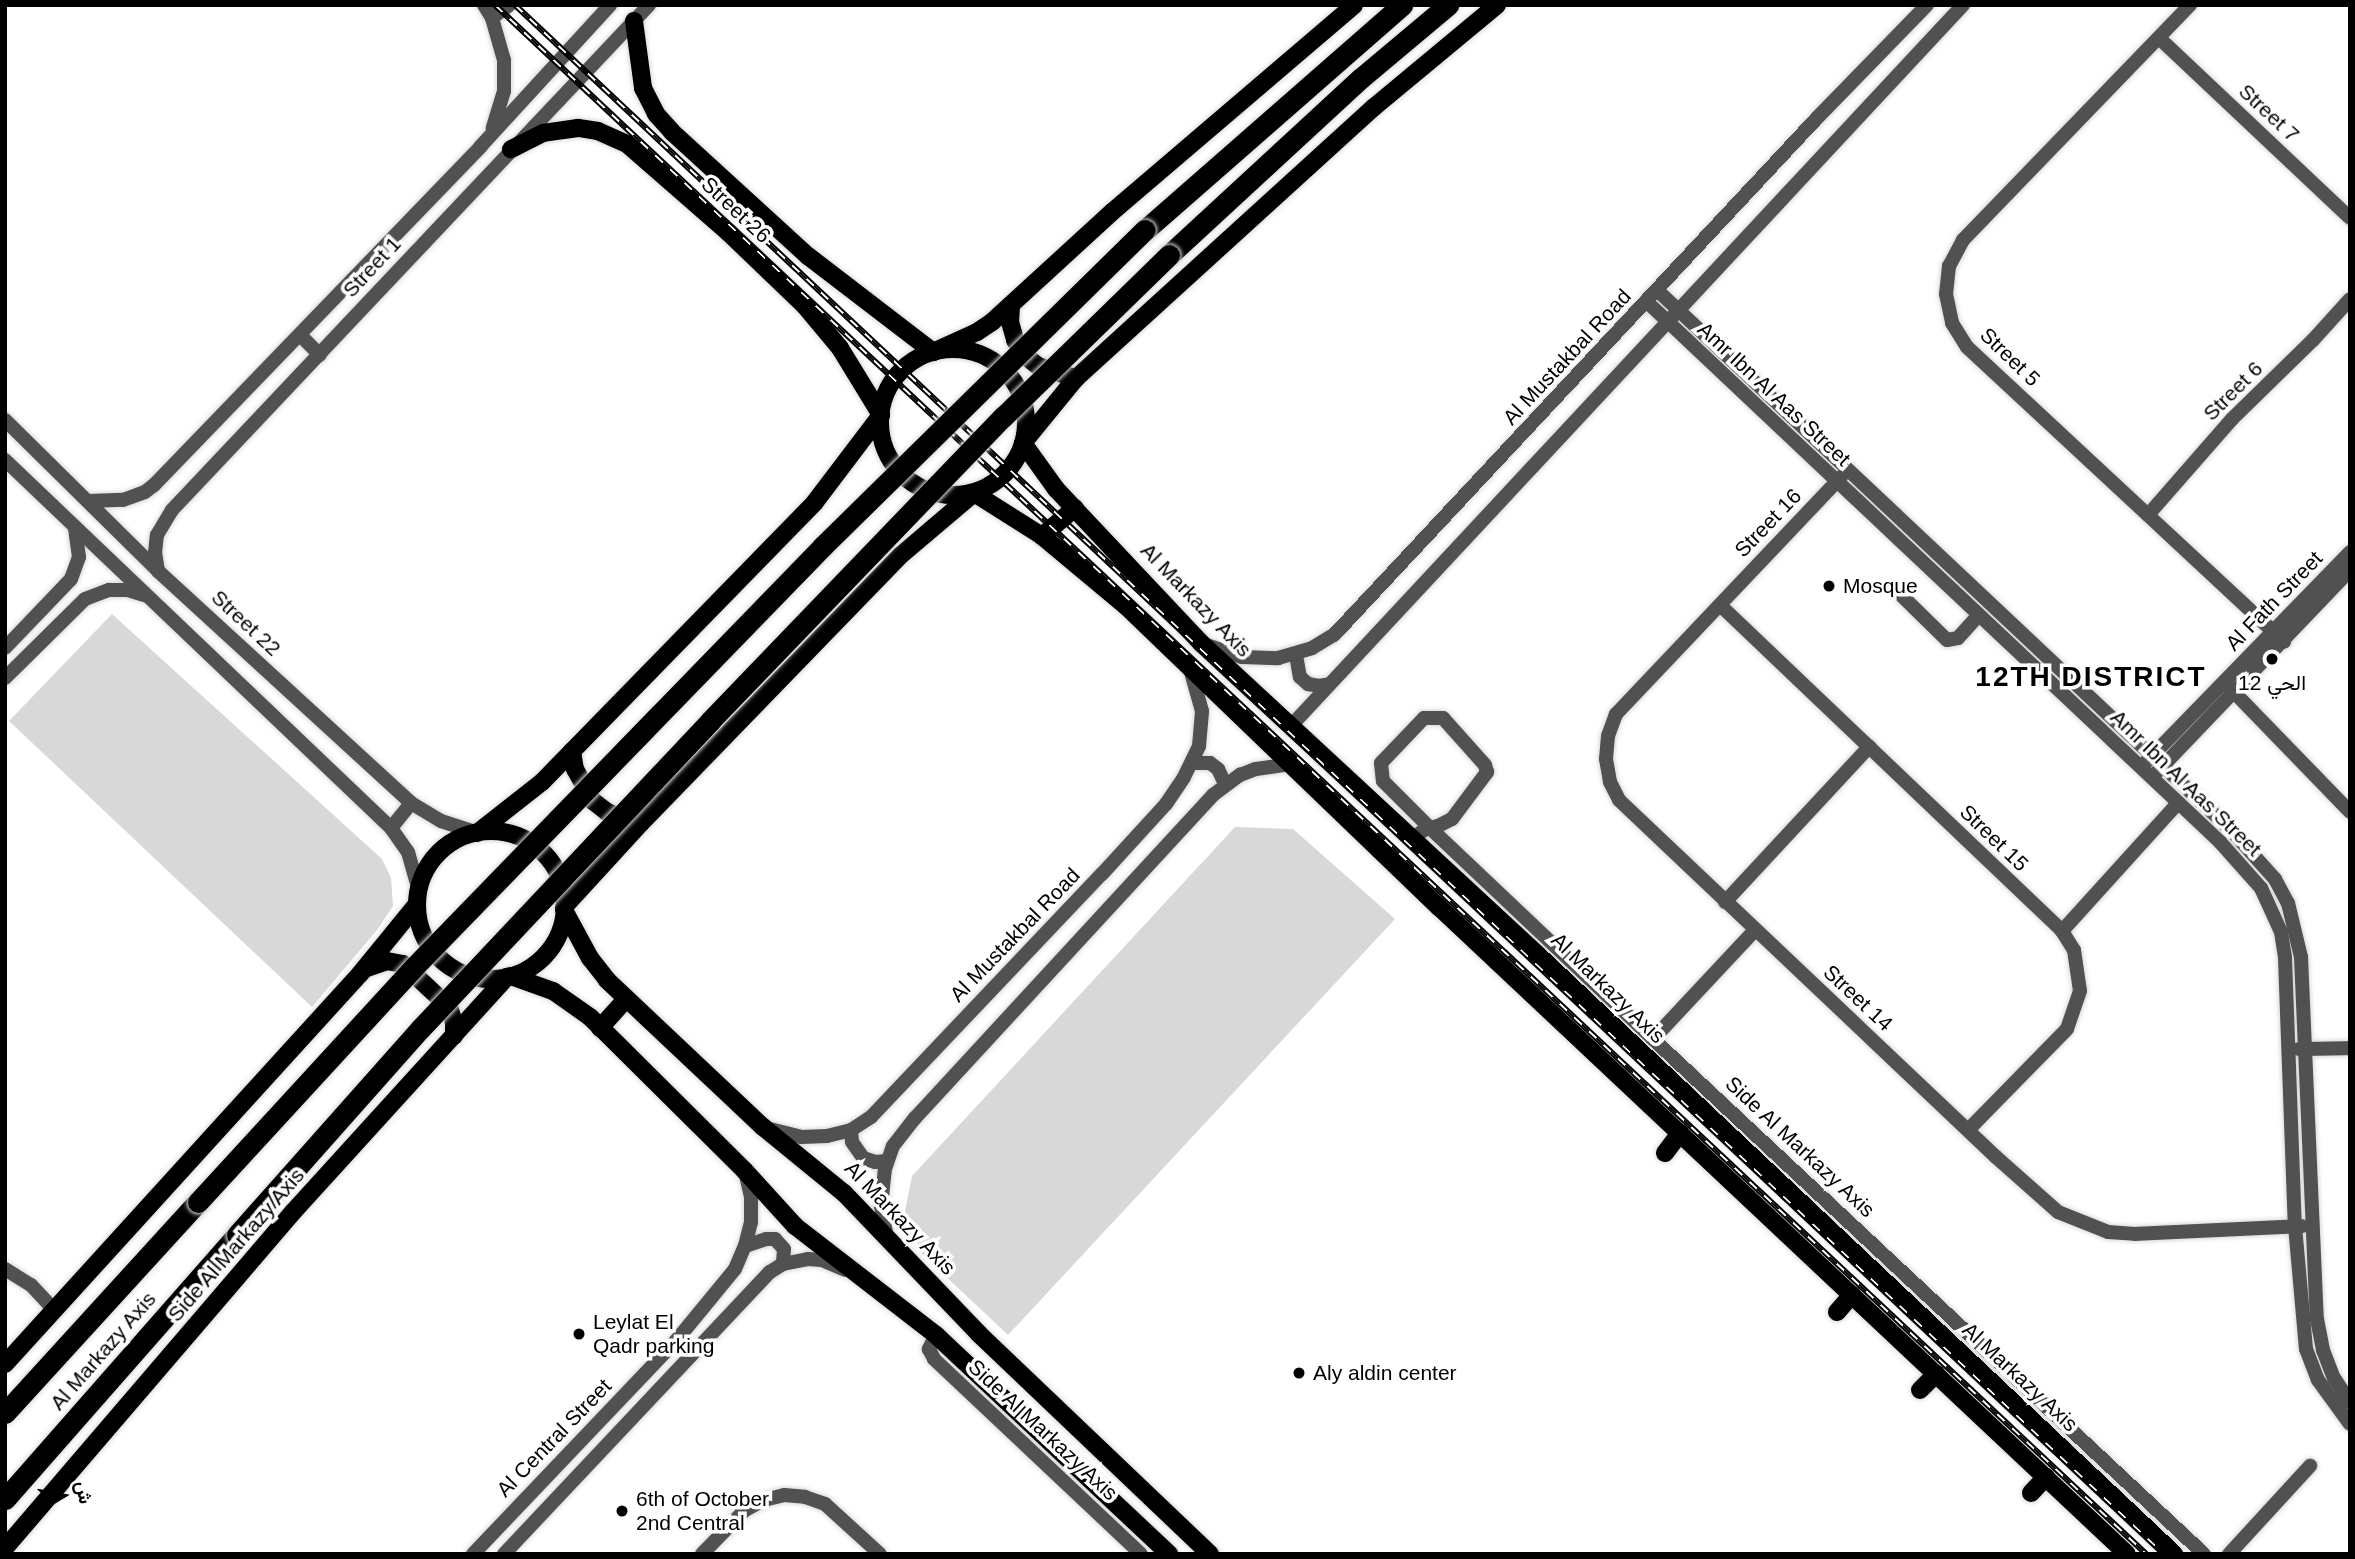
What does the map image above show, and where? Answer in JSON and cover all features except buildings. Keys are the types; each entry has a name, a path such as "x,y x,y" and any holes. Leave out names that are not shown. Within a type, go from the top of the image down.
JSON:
{"highway":[{"name":"Al Markazy Axis","path":"5,1413 424,957 823,546 1145,230 1402,5"},
{"name":"Al Markazy Axis","path":"5,1499 420,1029 711,720 1003,417 1169,255 1361,78 1448,5"}],"main road":[{"path":"1354,5 977,332 933,352 908,366 897,376 884,401 881,415 885,448 905,477 938,494 974,493 1042,536 1127,607 2127,1554"},
{"path":"509,977 534,965 552,947 564,909 641,823 901,555 974,493 1005,474 1023,443 1076,378 1373,108 1497,5"},
{"name":"Street 26","path":"634,21 639,74 656,114 757,213 852,293 933,352"},
{"name":"Street 26","path":"511,149 543,133 588,128 608,134 638,152 729,233 804,305 827,331 864,384 881,415"},
{"path":"729,233 728,225 734,215 757,213"},
{"path":"1011,304 1010,322 1015,340 1024,355 1038,366 1076,378"},
{"path":"933,352 962,350 982,356 1001,367 1018,390 1025,407 1023,443"},
{"path":"477,833 542,782 815,502 881,415"},
{"name":"Al Markazy Axis","path":"1023,443 1044,474 1075,509 1201,643 1538,955 2174,1554"},
{"path":"1042,536 1075,509"},
{"path":"572,751 575,769 593,800 624,820 641,823"},
{"path":"5,1364 364,970 418,897 427,868 443,849 463,837 477,833 512,835 543,853 557,872 564,909"},
{"path":"418,897 427,942 444,962 468,975 509,977 554,991 579,1008 745,1171 796,1226 936,1335 1169,1554"},
{"name":"Al Markazy Axis","path":"564,909 590,958 626,999 763,1126 827,1177 979,1334 1210,1554"},
{"path":"364,970 387,961 403,964 449,1007 454,1022 454,1036"},
{"name":"Side Al Markazy Axis","path":"5,1548 293,1212 509,977"},
{"path":"600,1028 626,999"},
{"path":"1655,1066 1668,1053"},
{"path":"1665,1153 1680,1133"},
{"path":"1836,1312 1852,1295"},
{"path":"1920,1390 1936,1374"},
{"path":"2003,1395 2016,1381"},
{"path":"2031,1493 2046,1478"}],"street":[{"path":"490,135 501,106 505,75 501,45 488,11 509,5"},
{"name":"Street 1","path":"89,501 123,500 145,492 300,335 610,5"},
{"name":"Street 1","path":"158,571 155,553 157,536 172,510 649,5"},
{"name":"Al Mustakbal Road","path":"1201,643 1242,657 1260,659 1296,655 1334,635 1927,5"},
{"path":"1290,727 1963,5"},
{"name":"Street 5","path":"2190,5 1963,240 1950,266 1945,294 1952,323 1967,347 2279,637"},
{"name":"Street 7","path":"2159,38 2350,218"},
{"name":"Amr Ibn Al Aas Street","path":"1657,290 2258,858 2288,903 2301,957 2316,1319 2322,1350 2334,1378 2350,1402"},
{"name":"Street 6","path":"2148,516 2232,419 2314,340 2350,299"},
{"name":"Amr Ibn Al Aas Street","path":"1646,302 2246,868 2273,909 2285,958 2295,1226 2306,1349 2318,1380 2350,1424"},
{"path":"300,335 320,355"},
{"name":"Street 22","path":"5,420 158,571 411,803 441,821 477,833"},
{"path":"5,460 391,828 408,852 418,897"},
{"name":"Street 16","path":"1720,605 1847,470"},
{"path":"5,648 71,579 80,549 75,526"},
{"name":"Al Fath Street","path":"2279,637 2350,552"},
{"name":"Al Fath Street","path":"2146,773 2279,637 2350,570"},
{"path":"5,678 85,599 101,592 119,589 147,596"},
{"path":"1901,595 1947,640 1958,638 1979,615"},
{"name":"Street 15","path":"1720,605 2062,932 2074,950 2080,991 2067,1029 1968,1130"},
{"name":"Street 14","path":"1720,605 1616,714 1608,736 1605,759 1610,782 1619,800 2058,1212 2108,1232 2136,1234 2311,1225"},
{"path":"1296,655 1300,677 1308,684 1319,687 1330,684"},
{"name":"Al Mustakbal Road","path":"763,1126 801,1137 827,1136 851,1130 871,1117 1102,874 1166,804 1192,762 1203,729 1199,694 1190,668"},
{"path":"2229,688 2350,812"},
{"name":"Side Al Markazy Axis","path":"1430,828 1452,819 1488,772 1485,765 1443,718 1433,716 1424,718 1381,763 1383,781 1430,828 2016,1381 2204,1554"},
{"path":"1725,902 1869,747"},
{"path":"1192,762 1210,764 1218,769 1225,785"},
{"path":"888,1242 881,1206 887,1161 893,1146 915,1118 1225,785 1256,769 1291,764"},
{"path":"391,828 411,803"},
{"path":"2062,932 2178,803"},
{"path":"1411,840 1430,828"},
{"path":"1653,1039 1755,930"},
{"path":"2289,1050 2350,1048"},
{"path":"851,1130 852,1142 863,1158 875,1162 887,1161"},
{"name":"Al Central Street","path":"473,1554 675,1342 735,1269 746,1246 752,1209 745,1171"},
{"path":"746,1246 766,1238 775,1239 785,1249 783,1264 808,1259 822,1260 860,1276"},
{"name":"Al Central Street","path":"503,1554 757,1285 783,1264"},
{"path":"5,1269 31,1285 54,1310"},
{"name":"Side Al Markazy Axis","path":"936,1335 929,1349 934,1359 1141,1554"},
{"path":"2228,1554 2310,1466"},
{"path":"702,1554 745,1510 764,1500 784,1495 805,1497 825,1504 880,1554"}],"shaded area":[{"path":"112,614 382,859 391,878 393,906 377,930 312,1007 9,721"},
{"path":"1235,827 1293,829 1395,919 1008,1335 923,1255 904,1216 912,1176"}],"railway":[{"path":"495,5 2146,1554"},
{"path":"515,5 2164,1554"}],"place":[{"name":"Mosque","path":"1829,586"},
{"name":"الحي 12","path":"2272,659"},
{"name":"Leylat El Qadr parking","path":"579,1334"},
{"name":"Aly aldin center","path":"1299,1373"},
{"name":"6th of October 2nd Central","path":"622,1511"}],"district":[{"name":"12TH DISTRICT","path":"2091,677"}]}
